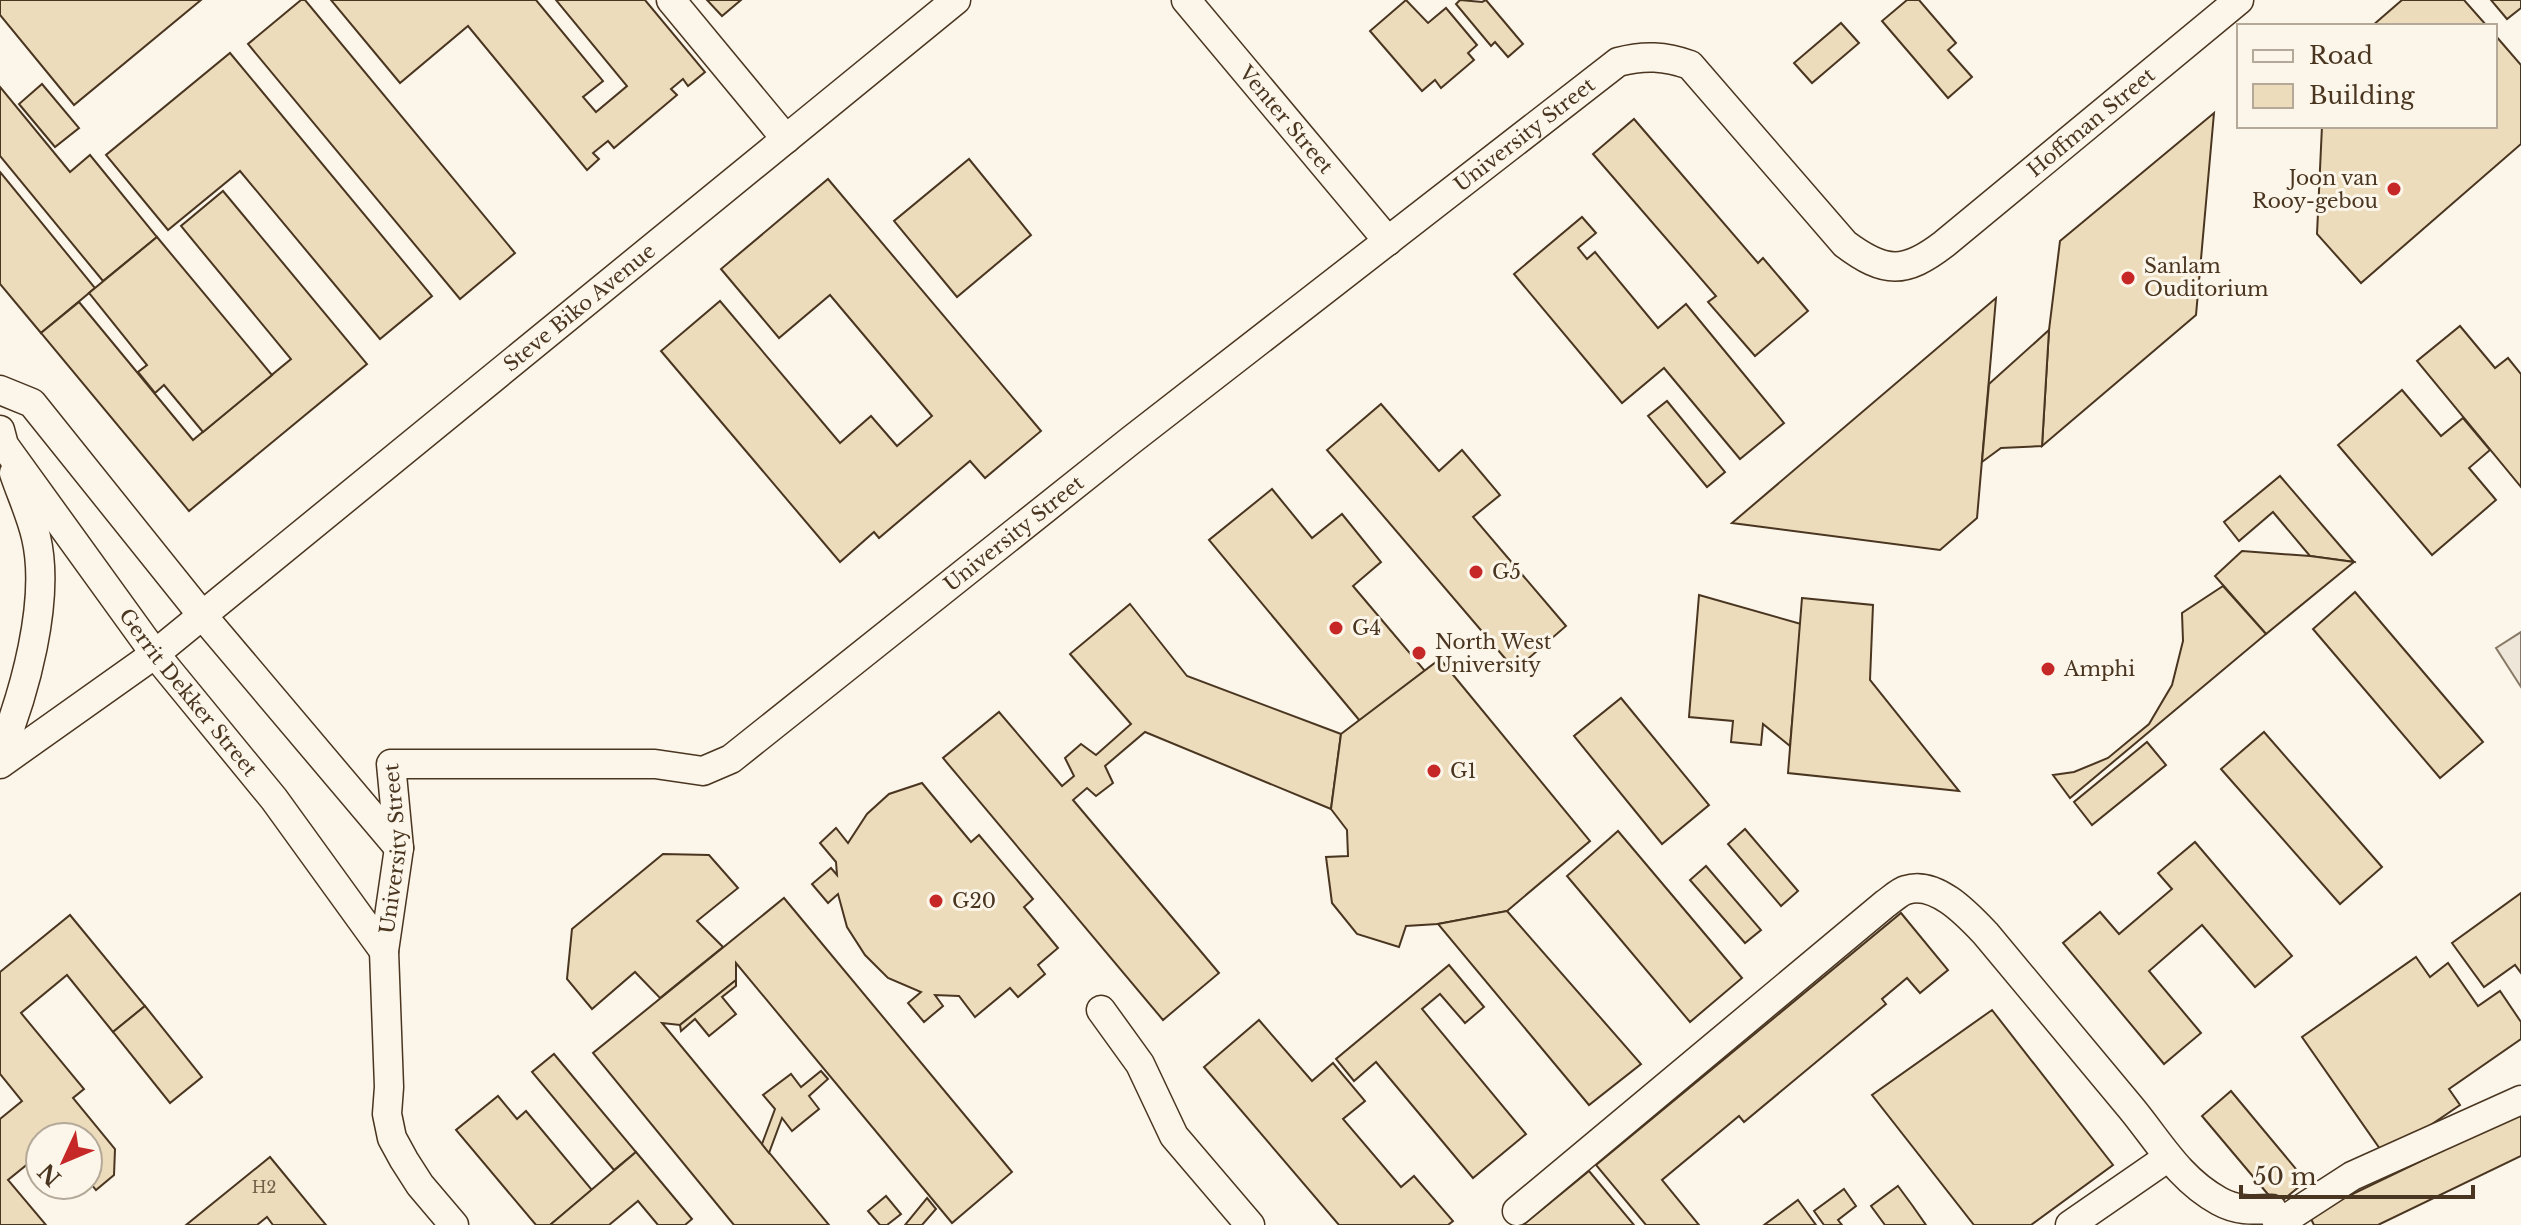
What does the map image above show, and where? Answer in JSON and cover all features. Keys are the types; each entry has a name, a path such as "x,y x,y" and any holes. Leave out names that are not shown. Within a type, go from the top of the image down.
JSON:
{"street":[{"path":"671,0 786,139"},
{"name":"Steve Biko Avenue","path":"0,764 155,654 956,0"},
{"name":"Venter Street","path":"1186,0 1388,241"},
{"name":"Hoffman Street","path":"1944,244 2239,0"},
{"name":"University Street","path":"454,1225 420,1185 392,1138 387,1114 389,1087 384,951 399,848 391,764 655,764 703,771 731,759 1046,507 1618,62 1643,56 1673,59 1690,65 1845,244 1867,260 1893,267 1920,262 1944,244"},
{"path":"0,390 32,403 202,615 399,848"},
{"path":"0,754 18,710 41,596 37,538 2,438"},
{"name":"Gerrit Dekker Street","path":"2,438 155,654 274,799 384,951"},
{"path":"1517,1211 1885,904 1907,889 1932,891 1959,906 2137,1116 2167,1158 2196,1185 2218,1201 2241,1210 2272,1209 2278,1224 2352,1176 2521,1100"},
{"path":"1101,1010 1140,1064 1174,1136 1250,1225"},
{"path":"2070,1225 2167,1158"}],"shaded area":[{"path":"2521,632 2521,687 2496,648"}],"building":[{"path":"0,0 201,0 74,105 0,15"},
{"path":"301,0 305,0 515,253 460,299 248,44"},
{"path":"331,0 536,0 603,81 583,97 596,112 627,86 556,0 645,0 705,72 688,86 683,79 671,89 677,95 614,148 608,141 593,153 599,159 587,170 468,26 400,83"},
{"path":"707,0 741,0 722,16"},
{"path":"1406,0 1428,23 1446,8 1477,45 1468,53 1474,60 1441,88 1435,80 1422,91 1370,31"},
{"path":"1460,0 1486,0 1523,44 1508,57 1495,42 1491,46 1456,4"},
{"path":"1907,0 1919,0 1956,43 1948,50 1972,77 1948,98 1882,21"},
{"path":"2402,0 2464,0 2485,24 2374,24"},
{"path":"2491,0 2521,0 2521,8 2507,19"},
{"path":"1841,23 1859,43 1812,83 1794,63"},
{"name":"Joon van Rooy-gebou","path":"2497,37 2521,65 2521,144 2361,283 2317,234 2322,128 2497,128"},
{"path":"230,53 432,296 380,339 240,171 168,230 106,155"},
{"path":"42,84 79,128 55,147 19,104"},
{"path":"0,87 70,172 90,155 157,237 103,281 0,156"},
{"name":"Sanlam Ouditorium","path":"2214,113 2196,315 2042,446 2049,330 2060,241"},
{"path":"1634,119 1758,263 1763,258 1808,311 1755,356 1708,302 1716,296 1593,154"},
{"path":"969,159 1031,235 957,297 894,221"},
{"path":"0,172 95,288 41,333 0,284"},
{"path":"828,179 1041,431 985,478 970,461 879,538 874,532 840,562 661,351 720,301 840,443 871,416 897,446 932,416 830,295 779,338 721,269"},
{"path":"223,191 367,364 189,511 41,333 79,302 193,440 291,359 181,226"},
{"path":"1582,217 1596,233 1578,248 1587,259 1595,252 1658,328 1686,304 1784,423 1740,459 1664,368 1622,403 1514,274"},
{"path":"157,237 272,375 203,432 164,385 155,393 138,372 147,365 89,293"},
{"path":"1996,298 1977,518 1940,550 1732,523"},
{"path":"2460,326 2495,368 2508,358 2521,374 2521,487 2417,361"},
{"path":"2049,330 2042,446 2001,448 1982,462 1989,384"},
{"path":"2402,390 2441,436 2463,418 2490,450 2469,468 2496,500 2432,555 2338,445"},
{"path":"1667,401 1725,472 1707,487 1648,416"},
{"name":"G5","path":"1381,404 1439,471 1462,450 1500,495 1473,517 1566,626 1515,670 1327,450"},
{"path":"2280,476 2354,562 2310,556 2273,512 2239,541 2224,522"},
{"name":"G4","path":"1272,489 1312,538 1342,514 1381,562 1353,586 1425,671 1360,721 1209,540"},
{"path":"2242,551 2354,562 2266,634 2215,576"},
{"path":"2223,586 2266,634 2070,798 2053,775 2074,772 2108,758 2149,724 2172,685 2183,641 2182,613"},
{"path":"2355,592 2483,742 2440,778 2313,629"},
{"path":"1699,595 1801,624 1790,746 1763,724 1761,745 1731,742 1733,721 1689,717"},
{"path":"1802,598 1873,605 1870,680 1959,791 1788,773"},
{"path":"1130,604 1187,676 1341,734 1331,809 1145,732 1105,766 1113,783 1096,796 1087,788 1073,800 1219,973 1163,1020 943,758 999,712 1062,786 1074,776 1065,758 1081,744 1096,755 1131,724 1070,654"},
{"name":"G1","path":"1440,659 1590,841 1507,911 1438,924 1406,926 1399,947 1357,934 1332,903 1326,857 1348,856 1347,830 1331,809 1341,734"},
{"path":"1621,698 1709,805 1662,844 1574,736"},
{"path":"2264,732 2382,867 2340,904 2221,769"},
{"path":"2147,742 2166,765 2092,825 2074,802"},
{"name":"G20","path":"922,783 971,842 979,835 1033,899 1024,907 1058,948 1038,965 1045,974 1018,997 1010,988 975,1017 959,996 935,995 943,1006 924,1022 908,1003 921,992 888,978 865,955 847,927 838,894 828,903 812,884 831,868 837,875 836,862 820,843 836,828 848,843 867,814 889,794"},
{"path":"1745,829 1798,891 1781,906 1728,844"},
{"path":"1618,831 1742,978 1690,1022 1567,876"},
{"path":"2195,842 2292,956 2255,987 2202,925 2149,971 2201,1033 2164,1064 2063,943 2100,912 2119,934 2172,889 2158,873"},
{"path":"663,854 709,855 738,888 697,921 723,947 660,998 635,972 592,1009 567,979 572,929"},
{"path":"1706,866 1761,930 1745,943 1690,880"},
{"path":"2521,893 2521,973 2515,965 2484,987 2452,943"},
{"path":"784,898 1012,1172 952,1223 736,963 736,980 680,1025 662,1023 829,1225 734,1225 593,1053"},
{"path":"1507,911 1641,1064 1589,1105 1438,924"},
{"path":"1901,913 1948,970 1920,993 1907,978 1882,999 1886,1004 1744,1122 1739,1116 1662,1180 1699,1225 1646,1225 1596,1165"},
{"path":"70,915 145,1006 113,1032 67,975 21,1013 84,1089 73,1098 92,1121 24,1121 24,1167 8,1180 46,1225 0,1225 0,1119 22,1101 0,1074 0,972"},
{"path":"2416,957 2430,977 2448,963 2478,1006 2500,991 2521,1022 2521,1039 2449,1089 2460,1105 2385,1156 2302,1037"},
{"path":"1449,965 1484,1007 1465,1023 1440,994 1422,1009 1526,1134 1473,1178 1376,1062 1354,1081 1336,1059"},
{"path":"736,980 736,986 722,997 736,1014 709,1036 695,1019 681,1031 680,1025"},
{"path":"145,1006 202,1077 170,1103 113,1032"},
{"path":"1992,1010 2113,1165 2031,1225 1974,1225 1872,1095"},
{"path":"1259,1020 1312,1081 1333,1063 1365,1101 1343,1119 1401,1187 1414,1176 1453,1221 1448,1225 1339,1225 1204,1067"},
{"path":"554,1054 636,1152 614,1170 532,1072"},
{"path":"821,1071 828,1079 809,1096 819,1109 792,1131 782,1118 769,1153 762,1144 775,1109 763,1095 791,1074 801,1087"},
{"path":"2231,1091 2306,1181 2277,1205 2202,1116"},
{"path":"498,1096 517,1119 526,1111 592,1190 550,1225 536,1225 456,1130"},
{"path":"2521,1113 2521,1156 2378,1225 2314,1225 2309,1215"},
{"path":"104,1136 115,1149 114,1175 104,1183"},
{"path":"636,1152 692,1219 685,1225 658,1225 638,1201 609,1225 550,1225"},
{"path":"270,1157 326,1225 273,1225 267,1217 257,1225 186,1225"},
{"path":"1589,1171 1634,1225 1523,1225"},
{"path":"1898,1186 1926,1225 1885,1225 1871,1206"},
{"path":"1844,1189 1856,1206 1838,1220 1842,1225 1824,1225 1814,1211"},
{"path":"886,1196 901,1214 887,1225 880,1225 868,1211"},
{"path":"927,1198 936,1209 922,1225 905,1225"},
{"path":"1798,1200 1816,1225 1764,1225"}],"place":[{"name":"Joon van Rooy-gebou","path":"2394,189"},
{"name":"Sanlam Ouditorium","path":"2128,278"},
{"name":"G5","path":"1476,572"},
{"name":"G4","path":"1336,628"},
{"name":"North West University","path":"1419,653"},
{"name":"Amphi","path":"2048,669"},
{"name":"G1","path":"1434,771"},
{"name":"G20","path":"936,901"}]}
